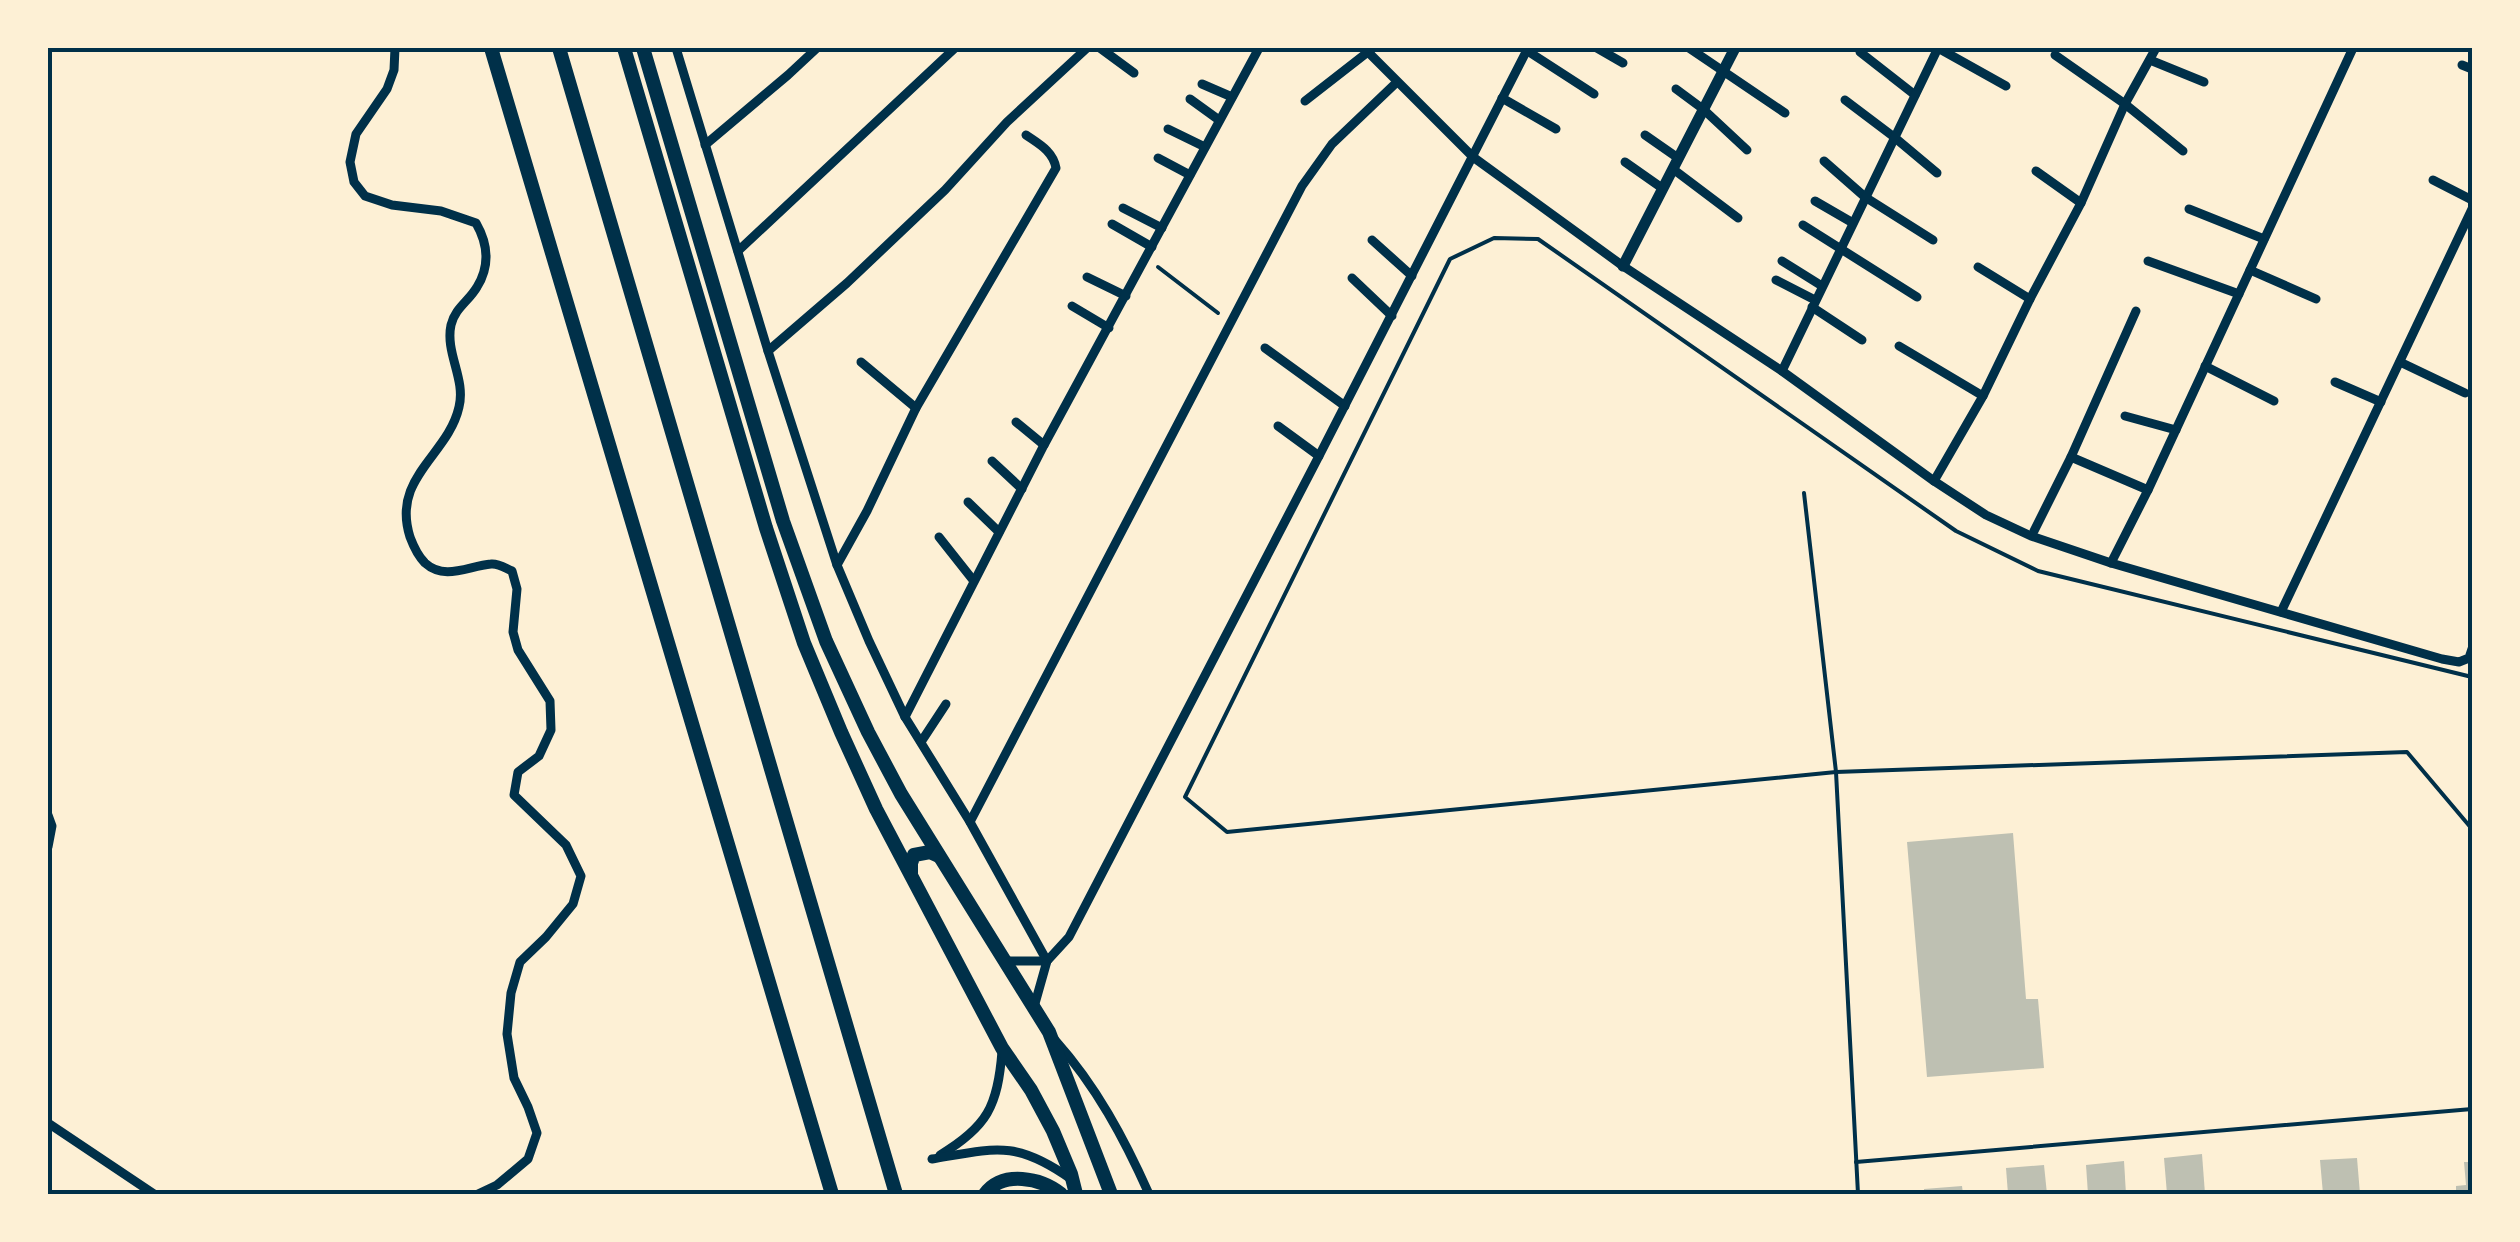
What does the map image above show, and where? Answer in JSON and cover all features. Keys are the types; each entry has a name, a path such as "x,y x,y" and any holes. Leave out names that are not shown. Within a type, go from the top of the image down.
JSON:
{"main road":[{"path":"490,48 832,1194"},
{"path":"559,48 896,1194"},
{"path":"624,48 766,528 804,643 848,748 1002,1048 1024,1078 1052,1131 1074,1188"},
{"path":"643,48 783,521 826,641 901,794 1049,1032 1110,1194"},
{"path":"912,877 910,863 914,856 930,852 939,856"},
{"path":"985,1194 992,1186 1015,1178 1044,1184 1062,1194"}],"street":[{"path":"395,48 394,70 387,89 356,134 350,162 354,182 365,196 392,205 441,211 476,223 487,248 477,288 458,308 452,324 451,345 461,404 453,427 412,488 404,516 412,542 424,562 441,572 494,563 512,571 517,589 513,632 518,650 550,700 551,730 538,756 518,772 514,795 566,845 581,876 574,904 520,962 511,992 507,1034 514,1078 537,1133 528,1159 478,1194"},
{"path":"676,48 837,564 906,717 1047,961"},
{"path":"706,145 816,48"},
{"path":"738,250 955,48"},
{"path":"768,351 847,284 1007,122 1087,48"},
{"path":"1100,48 1134,73"},
{"path":"906,717 1044,445 1259,48"},
{"path":"1597,48 1623,63"},
{"path":"1689,48 1785,114"},
{"path":"1623,266 1735,48"},
{"path":"1782,371 1938,48 2006,86"},
{"path":"1934,481 1983,396 2156,48"},
{"path":"2111,563 2354,48"},
{"path":"1305,101 1368,49 1473,157 1623,266 1782,371 1986,515 2031,536 2111,563 2459,662 2469,658 2472,650"},
{"path":"1034,1007 1047,961 1069,937 1527,49 1594,94"},
{"path":"1860,52 1915,95"},
{"path":"2055,55 2126,104 2183,151"},
{"path":"2150,60 2204,82"},
{"path":"2462,64 2472,69"},
{"path":"970,822 1302,186 1332,144 1397,82"},
{"path":"1202,84 1232,98"},
{"path":"1676,90 1747,150"},
{"path":"1502,98 1556,129"},
{"path":"1190,99 1220,120"},
{"path":"1845,100 1937,173"},
{"path":"1168,129 1205,147"},
{"path":"837,564 916,408 1056,168 1049,151 1026,135"},
{"path":"1645,135 1738,218"},
{"path":"1158,158 1190,175"},
{"path":"1824,161 1865,197 1932,240"},
{"path":"1625,162 1662,188"},
{"path":"2036,171 2081,203"},
{"path":"2433,180 2472,200"},
{"path":"1815,200 1853,222"},
{"path":"1123,208 1162,228"},
{"path":"2189,209 2264,239"},
{"path":"2282,612 2472,209"},
{"path":"1112,224 1152,247"},
{"path":"1802,225 1918,297"},
{"path":"1372,240 1412,276"},
{"path":"2148,260 2239,294"},
{"path":"1782,261 1822,286"},
{"path":"1978,267 2030,299"},
{"path":"2250,270 2316,299"},
{"path":"1088,277 1126,296"},
{"path":"1352,278 1392,316"},
{"path":"1776,280 1862,340"},
{"path":"1072,306 1109,328"},
{"path":"2034,530 2136,311"},
{"path":"1899,346 1983,396"},
{"path":"1265,348 1345,406"},
{"path":"861,362 916,408"},
{"path":"2400,362 2465,393"},
{"path":"2206,366 2274,401"},
{"path":"2335,382 2381,402"},
{"path":"2125,416 2176,430"},
{"path":"1016,422 1044,445"},
{"path":"1278,426 1320,456"},
{"path":"2071,457 2148,490"},
{"path":"992,461 1022,489"},
{"path":"968,502 999,532"},
{"path":"939,537 974,580"},
{"path":"921,742 946,704"},
{"path":"48,816 52,826 48,846"},
{"path":"1004,960 1047,961"},
{"path":"1049,1032 1081,1068 1111,1116 1149,1194"},
{"path":"1002,1048 1000,1076 986,1117 975,1132 932,1159 1004,1149 1030,1154 1049,1164 1074,1188"},
{"path":"48,1123 154,1194"}],"lane":[{"path":"2472,677 2038,571 1956,530 1538,239 1494,238 1450,259 1184,797 1226,832 1836,772 2407,752 2472,829"},
{"path":"1804,493 1836,772 1858,1194"},
{"path":"1856,1162 2472,1110"}],"path":[{"path":"1146,258 1231,323"}],"building":[{"path":"2013,833 2026,999 2038,999 2044,1068 1927,1077 1907,842"},
{"path":"2202,1154 2205,1194 2167,1194 2164,1158"},
{"path":"2357,1158 2360,1194 2323,1194 2320,1160"},
{"path":"2124,1161 2126,1194 2088,1194 2086,1165"},
{"path":"2464,1162 2472,1162 2472,1194 2456,1194 2456,1186 2466,1185"},
{"path":"2044,1165 2047,1194 2008,1194 2006,1168"},
{"path":"1962,1186 1963,1194 1924,1194 1924,1189"}]}
